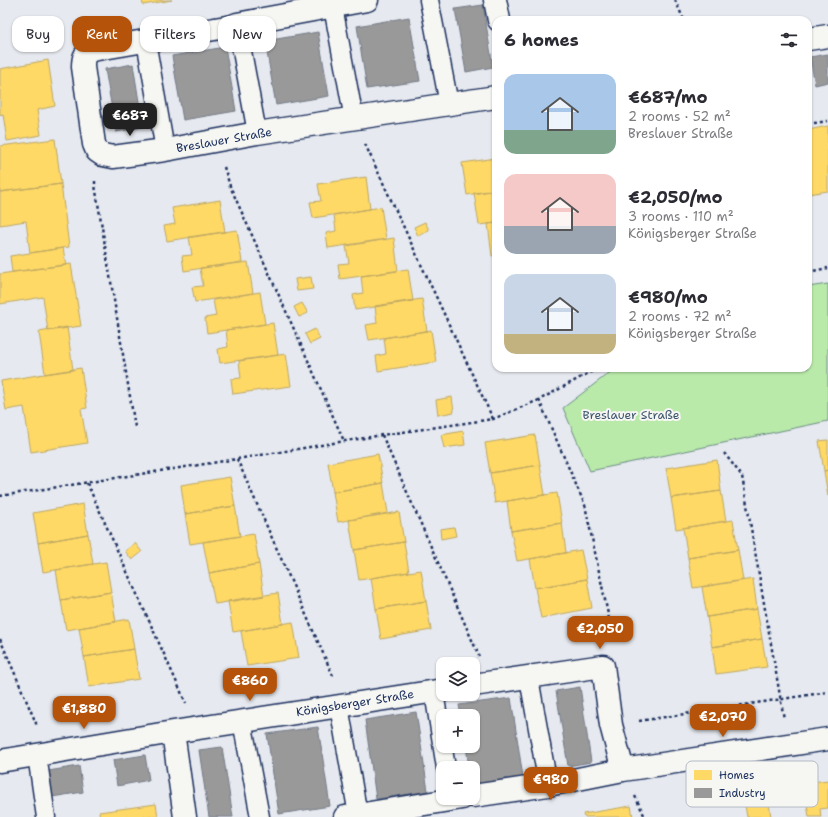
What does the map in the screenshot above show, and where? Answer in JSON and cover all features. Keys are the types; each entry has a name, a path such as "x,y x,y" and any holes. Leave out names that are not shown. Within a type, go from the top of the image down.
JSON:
{"street":[{"path":"276,17 367,0"},
{"path":"495,0 498,16"},
{"path":"812,38 828,36"},
{"path":"97,151 94,144 83,59 86,53 92,50 140,42"},
{"name":"Breslauer Straße","path":"97,151 103,156 113,157 165,150 257,133 492,98"},
{"path":"482,684 602,666 611,725 623,770"},
{"name":"Königsberger Straße","path":"0,761 197,728 436,691"},
{"path":"173,732 185,817"},
{"path":"480,795 623,770 828,739"},
{"path":"351,816 436,802"}],"lane":[{"path":"429,0 449,104"},
{"path":"333,7 354,119"},
{"path":"148,52 165,150"},
{"path":"242,52 257,133"},
{"path":"529,678 548,784"},
{"path":"440,701 445,761"},
{"path":"339,706 351,816"},
{"path":"242,721 260,817"},
{"path":"37,755 46,817"}],"path":[{"path":"675,0 682,16"},
{"path":"354,119 493,419"},
{"path":"812,123 828,121"},
{"path":"215,141 230,186 344,442"},
{"path":"97,151 95,185 135,427"},
{"path":"812,271 828,268"},
{"path":"0,496 382,435 493,419 539,400 591,372"},
{"path":"539,400 585,505 609,619 602,666"},
{"path":"382,435 482,684"},
{"path":"724,453 742,476 780,699 790,745"},
{"path":"237,459 335,681 339,706"},
{"path":"87,483 197,728"},
{"path":"0,639 36,723 37,755"},
{"path":"611,725 828,692"}],"green space":[{"name":"Breslauer Straße","path":"828,284 828,421 590,471 563,408 610,372 812,372 812,286"}],"building: Homes":[{"path":"142,0 172,0 143,5"},
{"path":"48,60 55,106 37,110 41,135 7,141 3,114 0,115 0,69"},
{"path":"828,126 828,191 812,193 812,129"},
{"path":"55,139 61,184 0,192 0,146"},
{"path":"492,159 492,191 467,195 462,163"},
{"path":"366,177 370,209 313,218 310,202 321,201 318,184"},
{"path":"61,184 69,247 30,253 26,221 0,225 0,192"},
{"path":"492,191 492,223 479,225 474,193"},
{"path":"220,200 225,232 167,241 164,226 175,224 172,208"},
{"path":"381,207 386,239 328,248 326,233 336,231 334,215"},
{"path":"425,222 429,230 418,236 414,227"},
{"path":"488,224 492,224 492,256"},
{"path":"237,230 242,262 184,271 182,256 192,255 189,237"},
{"path":"394,238 398,271 340,279 338,264 349,263 346,246"},
{"path":"63,248 66,265 12,272 10,256"},
{"path":"248,262 253,293 195,302 192,287 203,286 200,268"},
{"path":"71,264 81,326 48,331 43,297 0,304 0,274"},
{"path":"408,269 413,301 355,310 353,295 363,293 361,276"},
{"path":"311,277 313,289 297,291 295,279"},
{"path":"260,292 265,324 207,333 205,318 216,316 213,300"},
{"path":"422,299 427,331 369,340 366,325 377,323 375,306"},
{"path":"302,303 308,313 299,317 294,307"},
{"path":"273,323 278,355 220,363 218,349 228,347 226,330"},
{"path":"67,327 73,370 45,374 39,332"},
{"path":"315,329 320,339 310,344 305,334"},
{"path":"431,330 436,362 378,371 376,356 386,354 384,338"},
{"path":"286,354 291,386 233,394 231,379 241,378 239,361"},
{"path":"81,368 87,408 81,409 87,443 31,452 24,407 6,410 1,381"},
{"path":"452,397 454,412 438,415 436,400"},
{"path":"463,431 465,445 444,448 441,435"},
{"path":"535,435 540,465 490,473 485,443"},
{"path":"828,440 828,470 824,471 819,441"},
{"path":"378,454 383,483 333,492 328,463"},
{"path":"717,460 721,491 671,498 666,468"},
{"path":"540,465 545,495 495,503 490,473"},
{"path":"828,470 828,496 824,471"},
{"path":"230,477 235,506 185,514 181,485"},
{"path":"383,483 388,513 338,522 333,492"},
{"path":"721,491 726,521 676,529 671,498"},
{"path":"557,493 562,523 511,531 507,501"},
{"path":"83,504 88,534 38,543 33,513"},
{"path":"235,506 240,536 190,544 185,514"},
{"path":"399,512 404,542 354,550 349,520"},
{"path":"733,520 738,550 688,558 683,528"},
{"path":"562,523 566,553 517,561 511,531"},
{"path":"454,527 456,536 441,539 440,529"},
{"path":"88,534 93,564 43,572 38,543"},
{"path":"254,534 259,564 209,573 203,542"},
{"path":"404,542 409,572 359,580 354,550"},
{"path":"135,543 142,552 132,560 125,551"},
{"path":"581,550 587,579 535,588 530,559"},
{"path":"738,550 743,580 693,588 688,558"},
{"path":"106,562 111,592 61,600 56,570"},
{"path":"259,564 264,596 215,604 209,573"},
{"path":"421,570 426,601 376,609 371,578"},
{"path":"587,579 592,608 541,618 535,588"},
{"path":"753,579 757,609 707,617 702,587"},
{"path":"111,592 116,622 66,630 61,600"},
{"path":"278,593 283,624 233,632 228,601"},
{"path":"426,601 431,630 381,639 376,609"},
{"path":"757,609 762,639 712,647 707,617"},
{"path":"129,619 134,649 84,657 79,628"},
{"path":"293,622 299,658 247,666 241,631"},
{"path":"762,639 767,667 716,674 712,647"},
{"path":"134,649 139,679 89,687 84,657"},
{"path":"828,780 828,808 820,809 821,817 809,817 808,807 818,807 818,781"},
{"path":"156,804 158,817 100,817 99,812"},
{"path":"631,806 633,817 584,817 583,814"},
{"path":"745,807 770,807 771,817 747,817"}],"building: Industry":[{"path":"483,5 492,67 466,72 455,9"},
{"path":"409,17 420,81 367,89 357,26"},
{"path":"318,32 329,96 276,105 267,52 276,52 276,39"},
{"path":"218,48 218,52 226,52 236,111 183,120 172,56 196,52 210,52 210,50"},
{"path":"828,54 828,82 815,85 812,68 812,57"},
{"path":"133,64 143,127 116,132 105,69"},
{"path":"580,687 591,762 568,766 556,691"},
{"path":"511,698 523,777 480,783 480,761 468,761 467,753 480,753 480,709 460,709 459,705"},
{"path":"416,712 428,791 376,799 365,720"},
{"path":"318,727 330,806 279,814 267,734"},
{"path":"222,747 233,817 209,817 199,750"},
{"path":"145,755 149,780 117,786 113,760"},
{"path":"79,766 83,792 52,797 48,771"}]}
